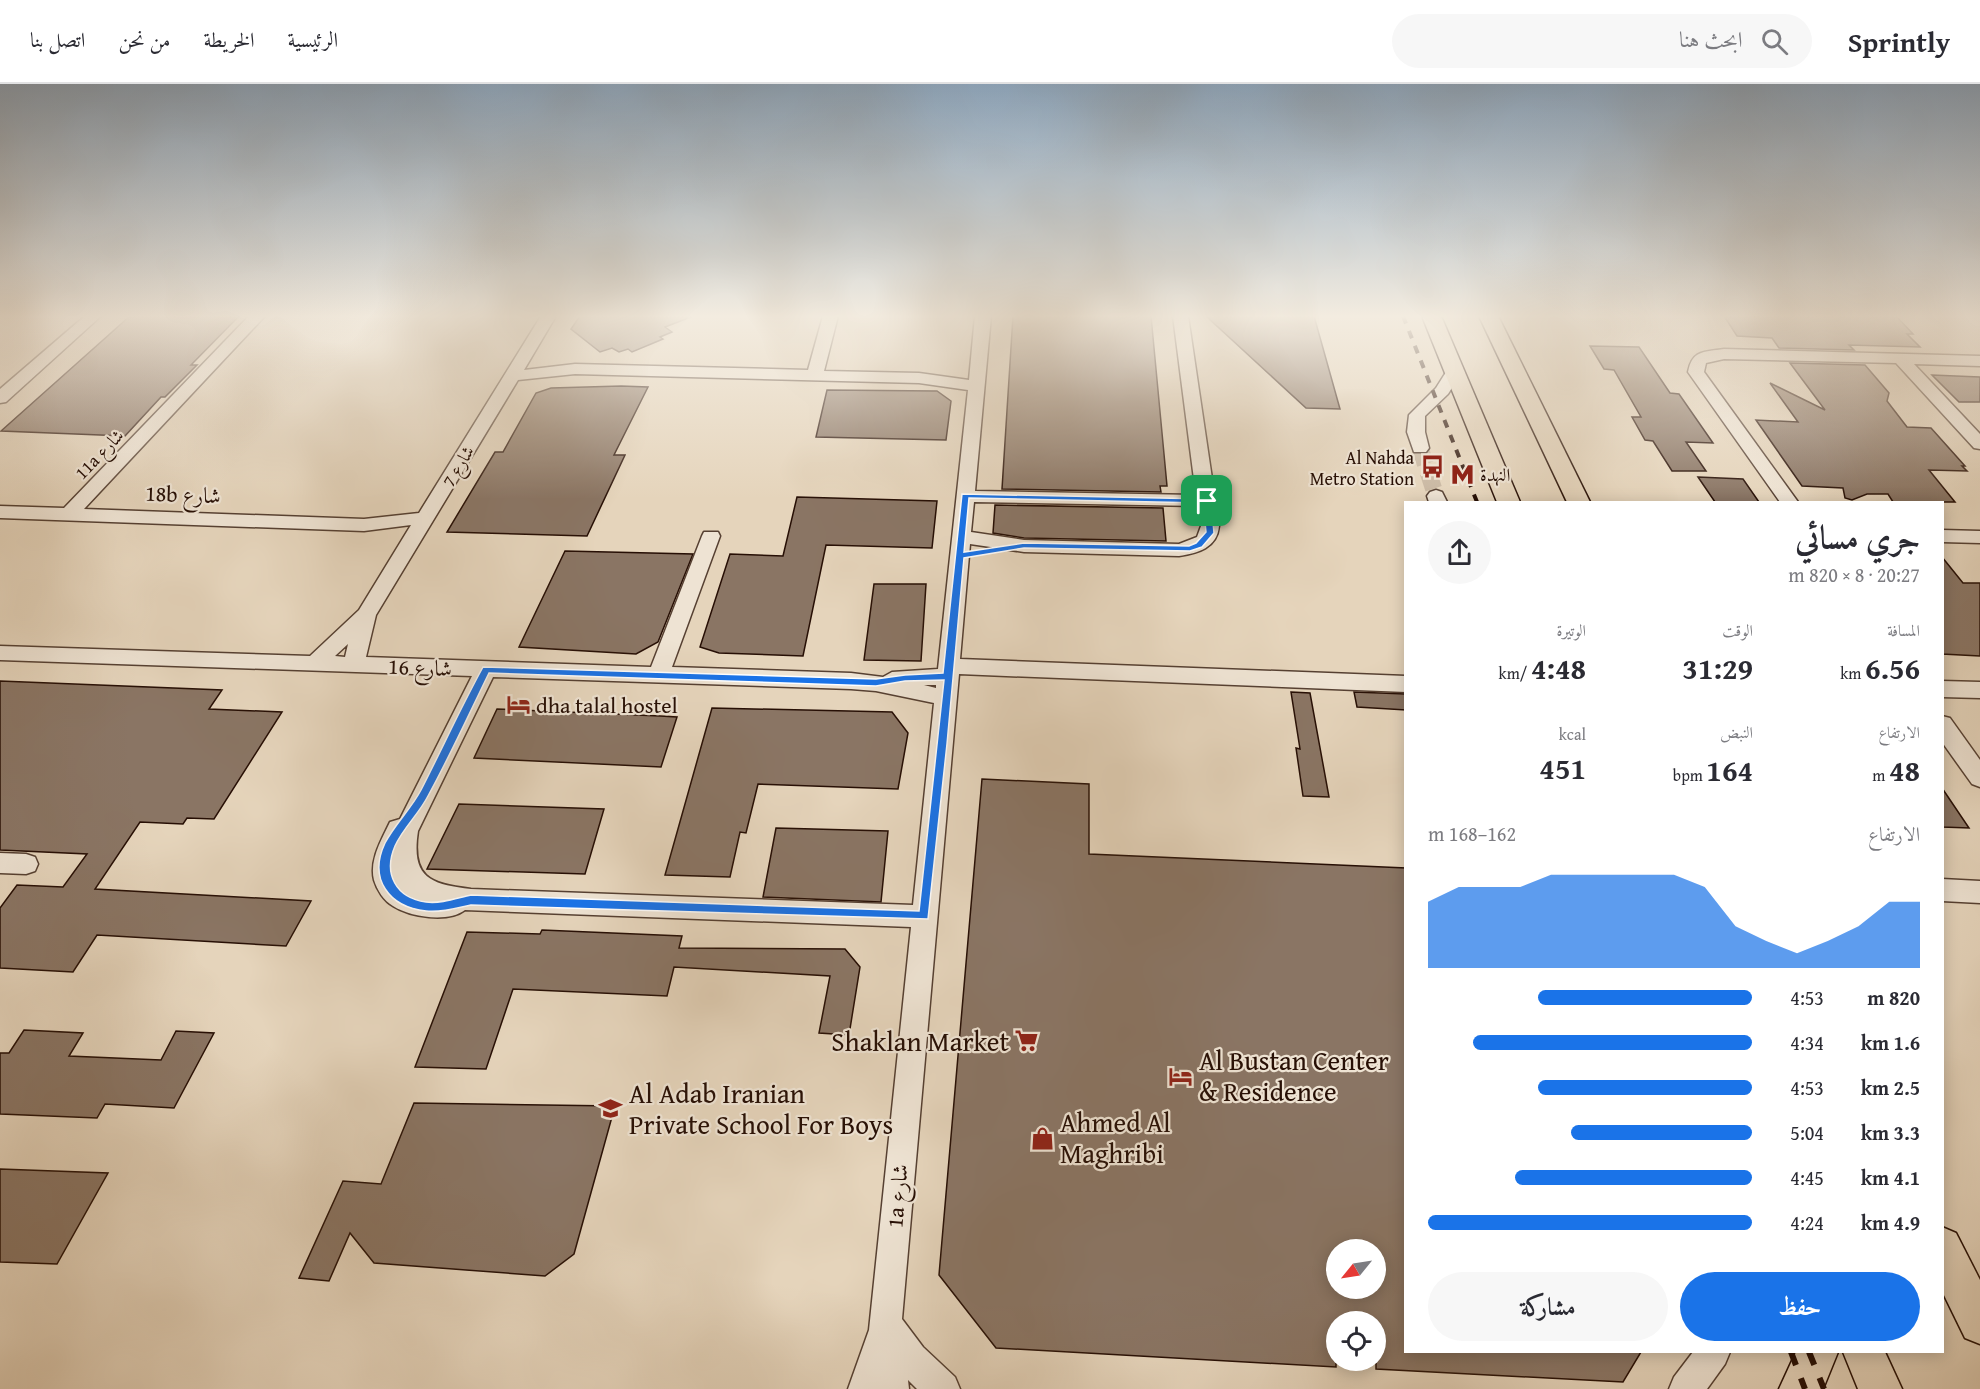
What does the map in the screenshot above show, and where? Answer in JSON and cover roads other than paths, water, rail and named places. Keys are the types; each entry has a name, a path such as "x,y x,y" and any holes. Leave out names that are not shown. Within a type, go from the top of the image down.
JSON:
{"main road":[{"path":"1456,377 1509,501"},
{"path":"1500,377 1539,423"},
{"path":"1517,377 1578,501"},
{"path":"1944,1251 1980,1323"},
{"path":"1801,1389 1817,1353"},
{"path":"1864,1353 1880,1389"}],"street":[{"path":"0,398 24,377"},
{"name":"11a شارع","path":"69,514 200,377"},
{"name":"شارع 7","path":"314,664 366,615 512,377"},
{"path":"861,377 976,380"},
{"name":"1a شارع","path":"865,1389 885,1323 976,377"},
{"path":"960,546 1190,548 1199,545 1210,533 1189,377"},
{"path":"1420,448 1416,432 1417,415 1442,391 1451,377"},
{"path":"1700,377 1788,501"},
{"path":"1918,377 1980,444"},
{"path":"965,496 1207,501"},
{"name":"18b شارع","path":"0,512 364,525 426,518"},
{"name":"18b شارع","path":"364,525 413,537"},
{"path":"658,675 711,536"},
{"path":"1944,536 1980,537"},
{"name":"شارع 7","path":"353,665 366,615"},
{"name":"شارع 16","path":"0,653 876,683 947,680 1404,684"},
{"path":"486,669 414,811 399,829 386,858 387,884 392,892 406,902 426,907 439,907 471,900 924,916"},
{"path":"1944,689 1980,690"},
{"path":"1944,727 1980,778"},
{"path":"0,863 26,864"},
{"path":"1944,890 1980,892"},
{"path":"885,1323 902,1350 921,1372 943,1389"},
{"name":"1a شارع","path":"885,1323 892,1389"},
{"path":"1686,1389 1712,1353"}],"tunnel":[{"path":"1420,448 1436,496"}],"railway":[{"path":"1427,377 1477,501"},
{"path":"1791,1353 1805,1389"},
{"path":"1809,1353 1824,1389"}],"place":[{"name":"Al Nahda Metro Station","path":"1432,467"},
{"name":"النهدة","path":"1462,474"},
{"name":"dha talal hostel","path":"518,705"},
{"name":"Shaklan Market","path":"1027,1041"},
{"name":"Al Bustan Center & Residence","path":"1181,1076"},
{"name":"Al Adab Iranian Private School For Boys","path":"611,1109"},
{"name":"Ahmed Al Maghribi","path":"1042,1138"}]}
